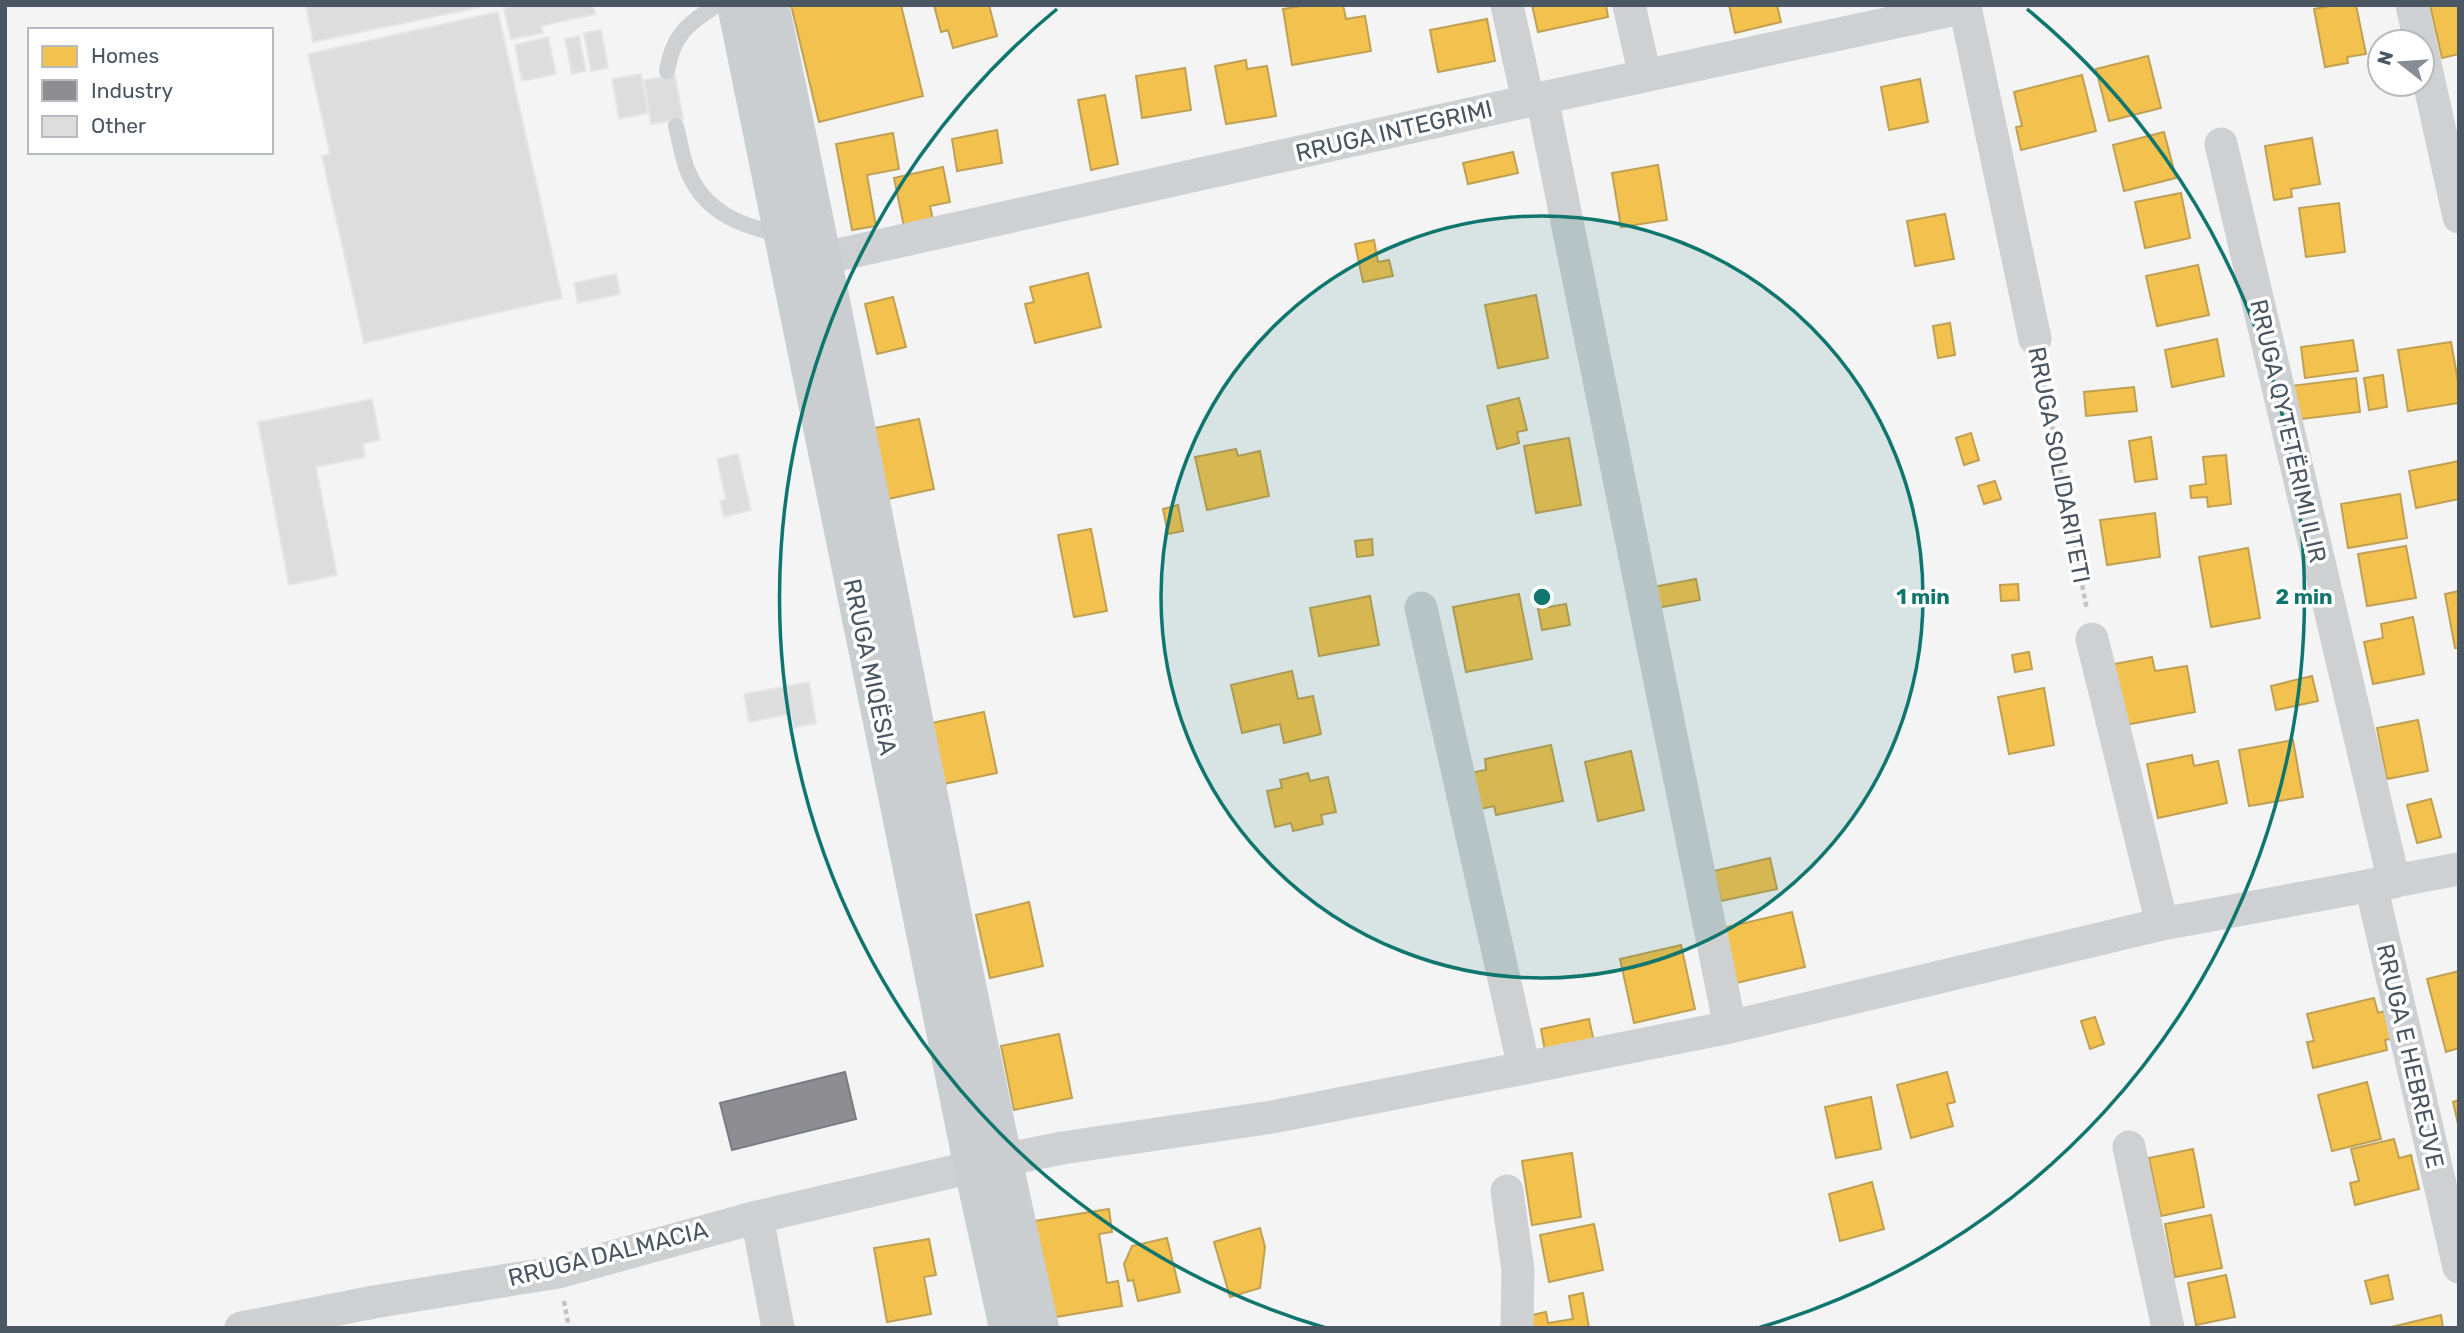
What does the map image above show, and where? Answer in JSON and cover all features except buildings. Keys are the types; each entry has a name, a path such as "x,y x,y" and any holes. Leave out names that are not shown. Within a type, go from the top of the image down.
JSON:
{"main road":[{"name":"RRUGA MIQËSIA","path":"736,5 782,235 988,1164 1040,1328"},
{"name":"RRUGA MIQËSIA","path":"771,5 824,258 988,1164 1008,1328"}],"street":[{"path":"1507,5 1535,99 1730,1027"},
{"path":"1629,5 1645,76"},
{"path":"2412,5 2417,28"},
{"name":"RRUGA INTEGRIMI","path":"824,258 1645,76 1847,19 1965,6"},
{"name":"RRUGA SOLIDARITETI","path":"1965,6 2035,340"},
{"path":"2433,98 2459,217"},
{"name":"RRUGA QYTETËRIMI ILIR","path":"2221,144 2383,883"},
{"path":"1421,608 1524,1068"},
{"path":"2092,639 2162,924"},
{"name":"RRUGA DALMACIA","path":"241,1328 377,1315 558,1272 757,1217 988,1164 1272,1117 1730,1027 2162,924 2459,869"},
{"name":"RRUGA E HEBREJVE","path":"2383,883 2459,1266"},
{"path":"2129,1147 2168,1328"},
{"path":"1507,1191 1518,1270 1517,1328"},
{"path":"757,1217 778,1328"}],"lane":[{"path":"667,71 670,56 684,29 717,5"},
{"path":"676,126 688,172 699,192 715,209 732,221 782,235"}],"path":[{"name":"RRUGA SOLIDARITETI","path":"2035,340 2092,639"}]}
